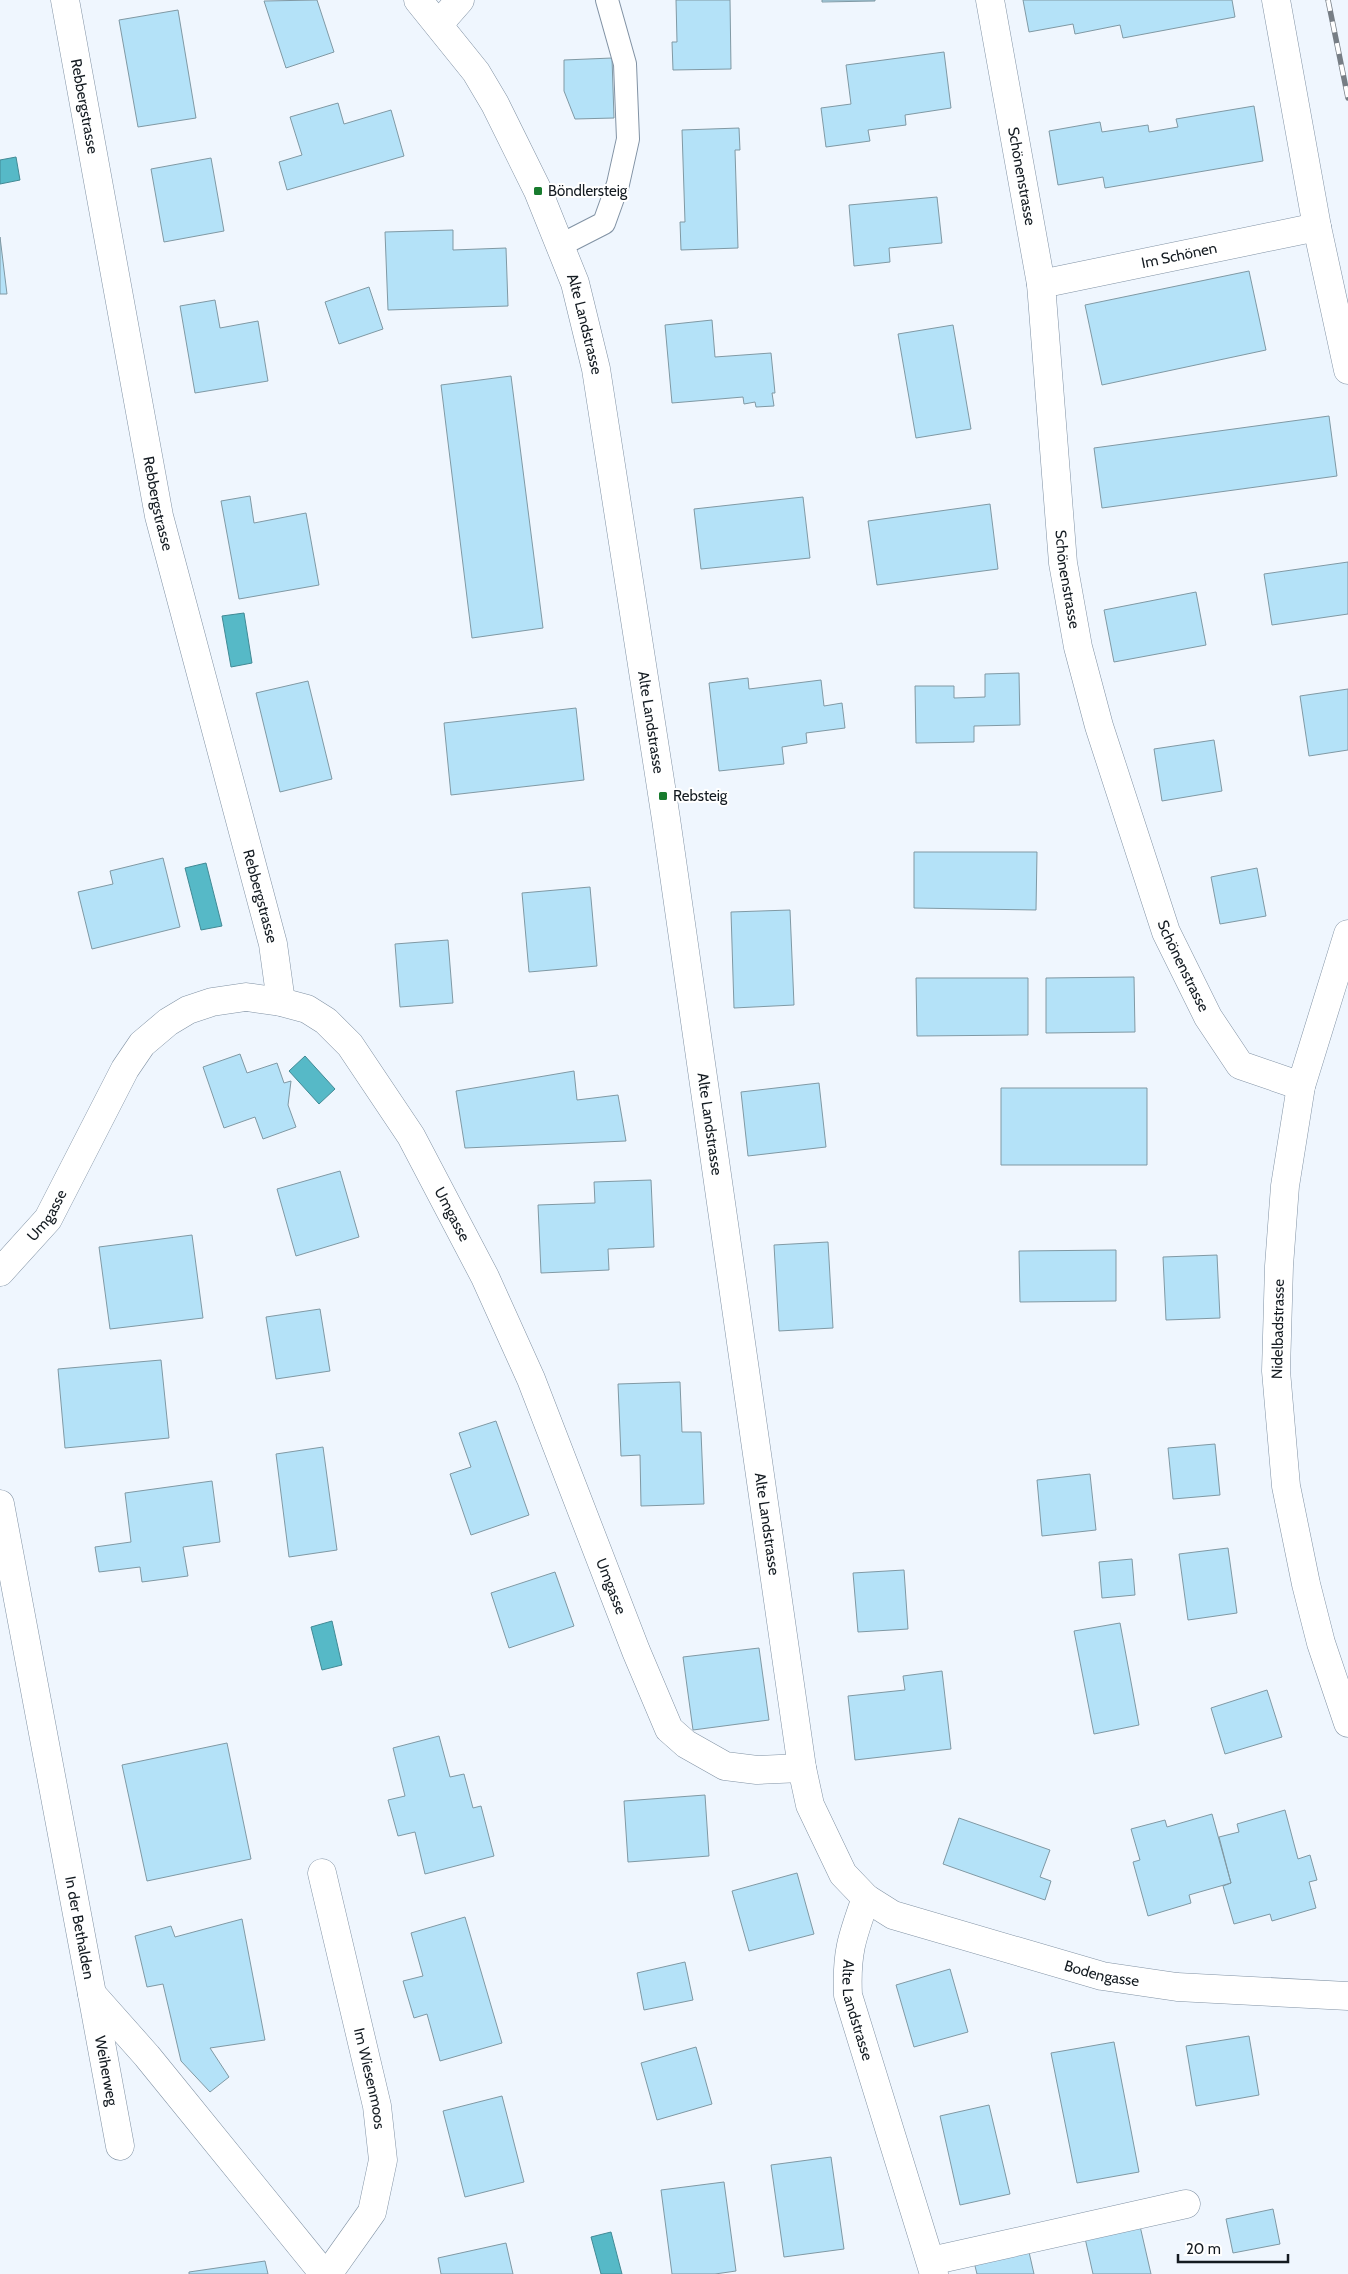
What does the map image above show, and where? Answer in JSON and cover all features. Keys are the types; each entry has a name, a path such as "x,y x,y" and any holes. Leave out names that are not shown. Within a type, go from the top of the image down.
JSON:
{"street":[{"name":"Rebbergstrasse","path":"65,0 159,516 272,944 281,1002"},
{"name":"Alte Landstrasse","path":"418,0 476,72 495,104 561,245 575,282 599,388 666,819 802,1768 810,1805 839,1867 843,1874 866,1898 851,1939 846,1965 848,1995 932,2268 1186,2204"},
{"path":"439,24 460,0"},
{"name":"Schönenstrasse","path":"990,0 1041,284 1064,563 1078,647 1100,726 1166,932 1208,1018 1240,1065 1301,1086"},
{"path":"1276,0 1317,226 1348,370"},
{"name":"Im Schönen","path":"1041,284 1317,226"},
{"name":"Nidelbadstrasse","path":"1348,934 1301,1086 1285,1186 1279,1266 1276,1371 1286,1486 1306,1584 1321,1643 1348,1723"},
{"name":"Umgasse","path":"0,1272 48,1219 125,1069 142,1044 168,1022 188,1010 212,1002 246,997 281,1002 307,1009 326,1020 350,1046 411,1136 485,1278 531,1378 636,1651 669,1729 686,1744 725,1766 757,1770 802,1768"},
{"name":"In der Bethalden","path":"0,1504 92,1994 147,2056 324,2274"},
{"name":"Im Wiesenmoos","path":"322,1873 377,2106 384,2160 372,2212 328,2274"},
{"name":"Bodengasse","path":"866,1898 893,1915 1102,1976 1177,1987 1348,1996"},
{"name":"Weiherweg","path":"92,1994 120,2146"}],"lane":[{"path":"561,245 604,224 618,184 628,139 625,64 607,0"}],"water":[{"path":"16,157 20,180 0,184 0,160"},
{"path":"244,613 252,663 231,667 222,616"},
{"path":"206,863 222,926 201,930 185,868"},
{"path":"305,1056 335,1089 319,1104 289,1071"},
{"path":"332,1621 342,1665 322,1670 311,1627"},
{"path":"611,2232 622,2274 601,2274 591,2237"}],"building":[{"path":"317,0 334,52 286,68 264,1"},
{"path":"676,0 730,0 731,69 673,70 672,42 677,42"},
{"path":"822,0 875,0 875,1 822,2"},
{"path":"1023,0 1232,0 1235,17 1123,38 1120,25 1075,34 1073,24 1029,32"},
{"path":"178,10 196,118 138,127 119,20"},
{"path":"944,52 951,108 905,115 906,125 868,130 870,141 826,147 821,108 851,104 846,65"},
{"path":"612,58 614,118 575,119 564,91 564,60"},
{"path":"338,103 344,124 391,110 404,156 287,190 279,162 302,155 290,117"},
{"path":"1254,106 1263,161 1105,188 1103,177 1058,185 1049,131 1100,122 1102,132 1148,125 1149,132 1178,127 1176,119"},
{"path":"739,128 740,150 735,150 738,248 681,250 680,222 685,222 682,130"},
{"path":"211,158 224,231 164,242 151,169"},
{"path":"937,197 942,243 889,248 890,262 854,266 849,205"},
{"path":"453,230 453,250 506,248 508,306 388,310 385,232"},
{"path":"0,237 7,294 0,294"},
{"path":"1249,271 1266,350 1102,385 1085,305"},
{"path":"369,287 383,329 339,344 325,302"},
{"path":"215,300 220,328 258,321 268,381 195,393 180,306"},
{"path":"712,320 715,357 771,353 775,393 772,393 774,406 756,407 755,402 744,404 743,397 672,403 665,325"},
{"path":"953,325 971,429 916,438 898,334"},
{"path":"511,376 543,628 472,638 441,385"},
{"path":"1329,416 1337,476 1102,508 1094,448"},
{"path":"250,496 254,523 306,513 319,585 239,599 221,501"},
{"path":"803,497 810,558 701,569 694,509"},
{"path":"990,504 998,569 877,585 868,521"},
{"path":"1348,562 1348,614 1272,625 1264,574"},
{"path":"1196,592 1206,645 1114,662 1104,610"},
{"path":"1019,673 1020,725 974,726 974,742 916,743 915,686 954,686 954,698 985,697 985,674"},
{"path":"748,678 749,689 821,680 824,706 842,703 845,728 806,733 807,743 782,747 784,764 719,771 709,683"},
{"path":"308,681 332,779 280,792 256,693"},
{"path":"1348,689 1348,750 1309,756 1300,696"},
{"path":"576,708 584,780 451,795 444,723"},
{"path":"1214,740 1222,791 1162,801 1154,749"},
{"path":"914,852 1037,852 1036,910 914,908"},
{"path":"163,858 180,927 92,949 78,892 113,884 110,871"},
{"path":"1257,868 1266,916 1220,924 1211,877"},
{"path":"590,887 597,966 529,972 522,893"},
{"path":"790,910 794,1005 734,1008 731,912"},
{"path":"448,940 453,1003 400,1007 395,944"},
{"path":"1134,977 1135,1032 1046,1033 1046,978"},
{"path":"916,978 1028,978 1028,1035 917,1036"},
{"path":"240,1054 247,1073 277,1063 284,1083 291,1081 288,1105 296,1127 263,1139 255,1117 224,1128 203,1067"},
{"path":"574,1071 577,1100 618,1095 626,1141 465,1148 456,1091"},
{"path":"819,1083 826,1147 748,1156 741,1092"},
{"path":"1001,1088 1147,1088 1147,1165 1001,1165"},
{"path":"340,1171 359,1237 296,1256 277,1189"},
{"path":"651,1180 654,1247 608,1249 609,1270 541,1273 538,1205 595,1203 594,1182"},
{"path":"192,1235 203,1318 110,1329 99,1247"},
{"path":"828,1242 833,1328 779,1331 774,1245"},
{"path":"1116,1250 1116,1301 1020,1302 1019,1251"},
{"path":"1217,1255 1220,1318 1166,1320 1163,1257"},
{"path":"320,1309 330,1371 276,1379 266,1317"},
{"path":"161,1360 169,1438 65,1448 58,1369"},
{"path":"680,1382 682,1432 701,1432 704,1504 641,1506 640,1455 621,1456 618,1384"},
{"path":"496,1421 529,1515 471,1535 450,1474 471,1467 459,1433"},
{"path":"1215,1444 1220,1495 1173,1499 1168,1448"},
{"path":"323,1447 337,1550 289,1557 276,1454"},
{"path":"1090,1474 1096,1530 1042,1536 1037,1480"},
{"path":"212,1481 220,1542 183,1547 188,1576 142,1582 140,1567 99,1572 95,1547 131,1542 125,1493"},
{"path":"1228,1548 1237,1613 1188,1620 1179,1554"},
{"path":"1132,1559 1135,1595 1102,1598 1099,1562"},
{"path":"904,1570 908,1629 858,1632 853,1573"},
{"path":"555,1572 574,1626 509,1648 491,1593"},
{"path":"1120,1623 1139,1725 1094,1734 1074,1631"},
{"path":"759,1648 769,1720 693,1730 683,1657"},
{"path":"942,1671 951,1749 855,1760 848,1696 905,1690 903,1676"},
{"path":"1267,1690 1282,1737 1225,1754 1211,1708"},
{"path":"439,1736 450,1777 464,1774 473,1808 481,1806 494,1856 425,1874 415,1832 398,1836 388,1800 405,1796 393,1748"},
{"path":"227,1743 251,1859 147,1881 122,1765"},
{"path":"705,1795 709,1856 628,1862 624,1801"},
{"path":"1285,1810 1298,1859 1310,1855 1317,1880 1309,1882 1316,1908 1272,1921 1270,1914 1234,1924 1223,1886 1231,1883 1219,1837 1239,1832 1237,1824"},
{"path":"1212,1814 1231,1883 1189,1895 1191,1903 1148,1916 1133,1862 1140,1860 1131,1829 1165,1820 1167,1827"},
{"path":"959,1818 1050,1850 1040,1877 1051,1881 1045,1900 943,1864"},
{"path":"797,1873 814,1934 749,1951 732,1891"},
{"path":"465,1917 502,2043 440,2061 427,2014 414,2018 403,1981 423,1976 411,1933"},
{"path":"242,1919 265,2040 210,2048 229,2077 210,2092 181,2061 163,1984 147,1987 135,1936 171,1926 175,1937"},
{"path":"685,1962 693,2000 644,2010 637,1973"},
{"path":"950,1969 968,2032 914,2047 896,1985"},
{"path":"1249,2036 1259,2095 1196,2106 1186,2046"},
{"path":"1114,2042 1139,2172 1077,2183 1051,2053"},
{"path":"696,2047 712,2104 657,2120 641,2063"},
{"path":"502,2096 524,2182 465,2197 443,2111"},
{"path":"989,2105 1010,2194 960,2205 940,2116"},
{"path":"831,2157 844,2249 784,2257 771,2165"},
{"path":"724,2182 736,2271 715,2274 672,2274 661,2190"},
{"path":"1273,2209 1280,2244 1233,2253 1226,2219"},
{"path":"1140,2226 1151,2274 1093,2274 1085,2238"},
{"path":"506,2243 513,2274 441,2274 438,2258"},
{"path":"1029,2252 1034,2274 977,2274 974,2262"},
{"path":"265,2261 268,2274 189,2274 189,2272"}],"railway":[{"path":"1328,0 1348,98"}],"place":[{"name":"Böndlersteig","path":"538,191"},
{"name":"Rebsteig","path":"663,796"}]}
